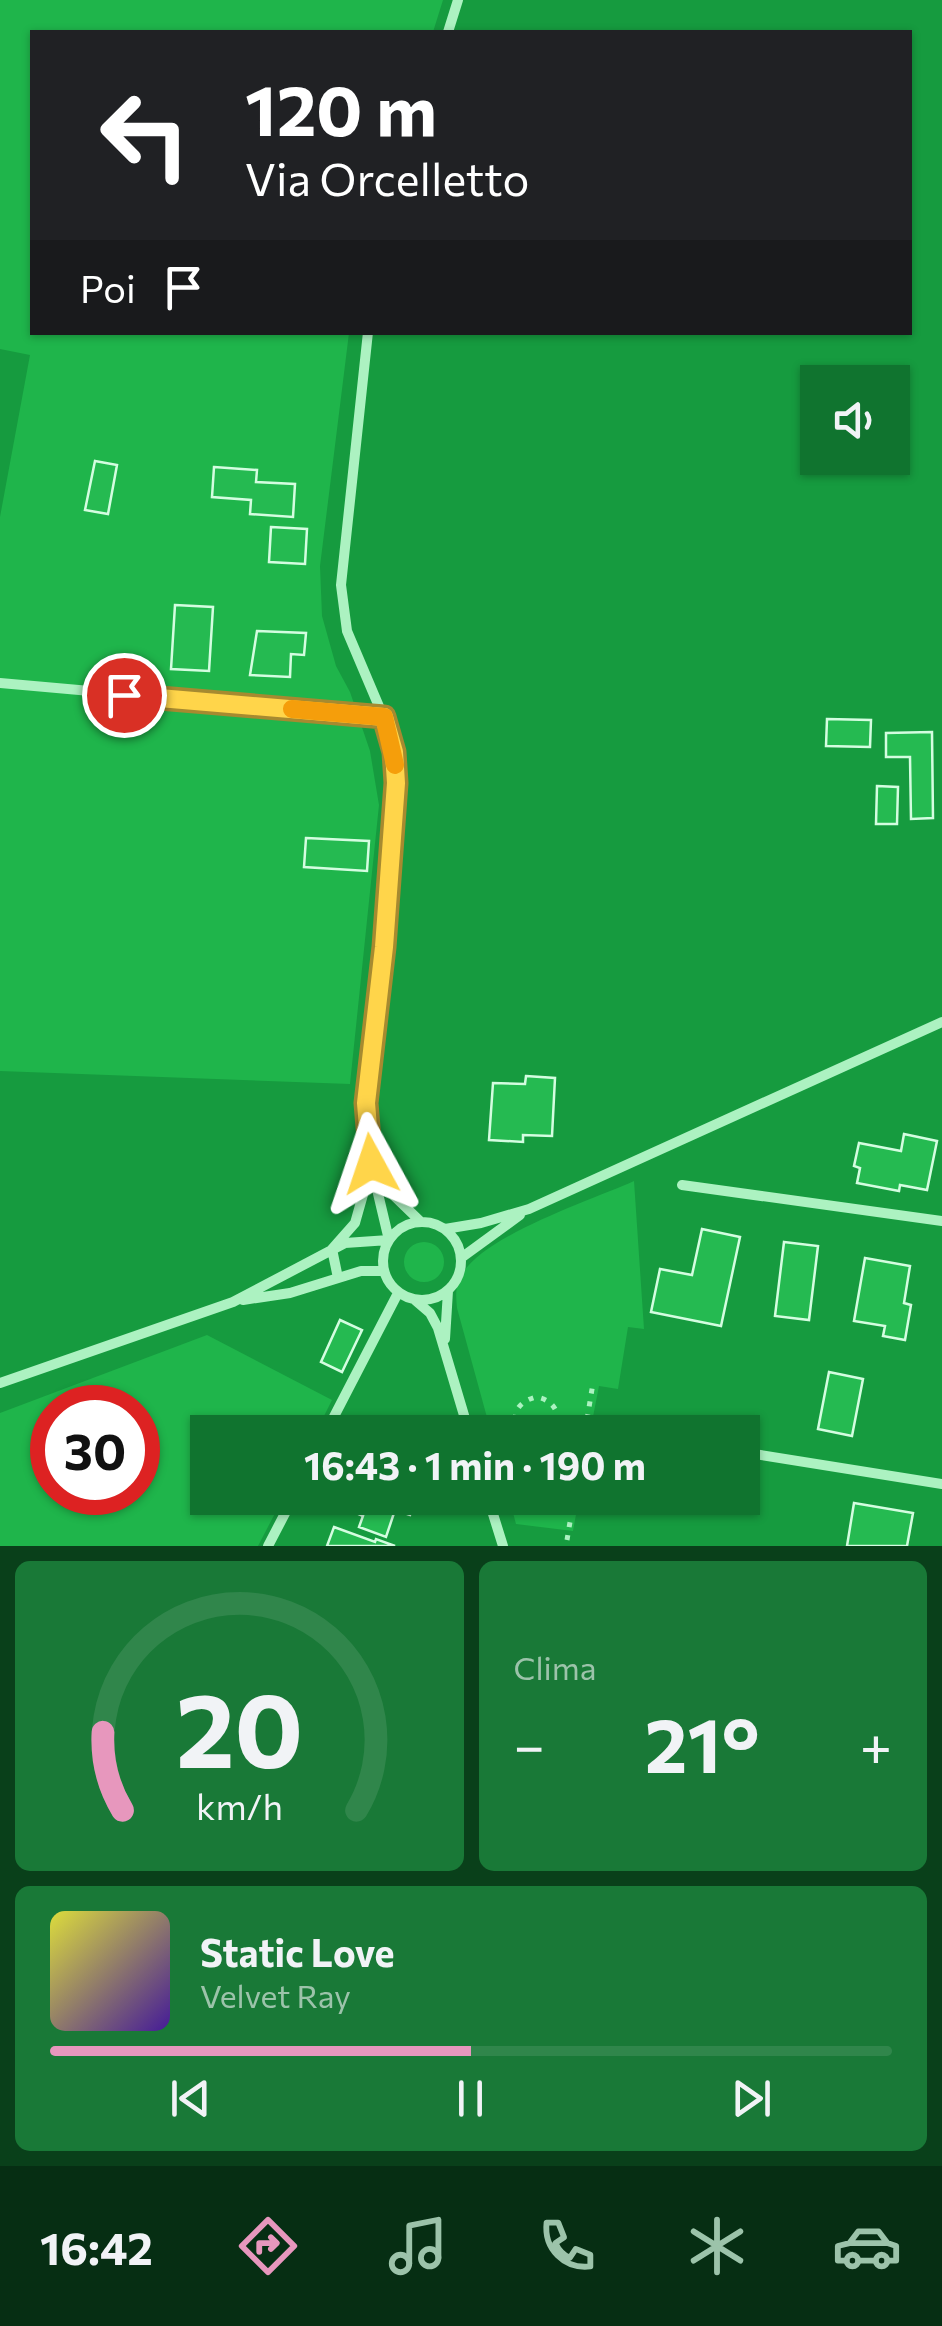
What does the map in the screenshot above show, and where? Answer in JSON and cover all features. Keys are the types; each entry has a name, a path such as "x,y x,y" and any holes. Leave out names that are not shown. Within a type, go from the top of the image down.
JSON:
{"street":[{"path":"449,30 458,0"},
{"path":"368,335 343,548 341,598 350,640 384,717 394,752 396,783 384,947 366,1103 371,1164 389,1240"},
{"path":"0,683 384,717"},
{"path":"371,1164 390,1192 421,1222 445,1229 481,1224 529,1208 942,1022"},
{"path":"332,1249 354,1223 371,1164"},
{"path":"682,1185 942,1222"},
{"path":"461,1258 529,1208"},
{"path":"421,1222 403,1227 389,1240 384,1250 384,1271 398,1293 415,1300 430,1313 464,1415"},
{"path":"415,1300 439,1298 461,1270 459,1247 445,1229"},
{"path":"0,1382 232,1302 345,1243 389,1240"},
{"path":"332,1249 338,1278"},
{"path":"232,1302 290,1293 361,1272 384,1271"},
{"path":"446,1354 444,1319 448,1291"},
{"path":"335,1415 398,1293"},
{"path":"760,1455 942,1484"},
{"path":"268,1546 284,1515"},
{"path":"493,1515 503,1546"}],"path":[{"path":"588,1415 593,1383"},
{"path":"517,1415 520,1404 536,1397 545,1398 557,1415"},
{"path":"567,1540 571,1515"}],"green space":[{"path":"0,0 443,0 434,30 30,30 30,335 349,335 320,566 322,616 336,666 350,692 370,751 379,805 350,1084 0,1071 0,517 30,355 0,349"},
{"path":"634,1181 644,1329 628,1327 618,1389 599,1386 593,1415 486,1415 457,1308 460,1278 489,1248 565,1209"},
{"path":"424,1242 438,1248 444,1262 438,1276 424,1282 410,1276 404,1262 410,1248"},
{"path":"207,1335 332,1400 324,1415 190,1415 190,1515 274,1515 258,1546 0,1546 0,1413 30,1402 30,1515 160,1515 160,1385 74,1385"},
{"path":"514,1515 576,1515 573,1531 516,1524"}],"building":[{"path":"95,461 117,465 108,514 85,510"},
{"path":"214,467 257,470 256,482 295,484 293,517 250,514 251,500 212,497"},
{"path":"271,527 307,529 305,564 269,562"},
{"path":"175,605 213,607 209,671 171,669"},
{"path":"257,631 306,633 304,655 291,654 290,677 250,675"},
{"path":"827,719 871,720 870,747 826,746"},
{"path":"932,732 933,818 911,819 910,757 886,757 886,733"},
{"path":"877,786 898,787 897,824 876,824"},
{"path":"306,838 369,841 367,871 304,867"},
{"path":"526,1076 555,1078 552,1136 523,1135 523,1142 489,1140 493,1083 525,1084"},
{"path":"904,1134 937,1141 927,1190 900,1185 899,1191 857,1183 860,1168 854,1166 859,1143 901,1151"},
{"path":"702,1229 740,1237 721,1326 651,1312 660,1269 692,1275"},
{"path":"784,1242 818,1246 809,1320 775,1316"},
{"path":"865,1258 910,1266 904,1303 911,1305 905,1340 883,1336 885,1326 854,1321"},
{"path":"340,1320 362,1330 342,1372 321,1362"},
{"path":"829,1372 863,1379 852,1436 818,1429"},
{"path":"854,1503 913,1513 907,1546 847,1546"},
{"path":"393,1515 386,1537 359,1527 363,1516"},
{"path":"334,1527 375,1542 376,1539 395,1546 327,1546"}],"slow traffic":[{"path":"292,709 384,717 395,765"}],"route":[{"path":"124,695 384,717 392,740 396,783 384,947 366,1103 371,1164"}]}
